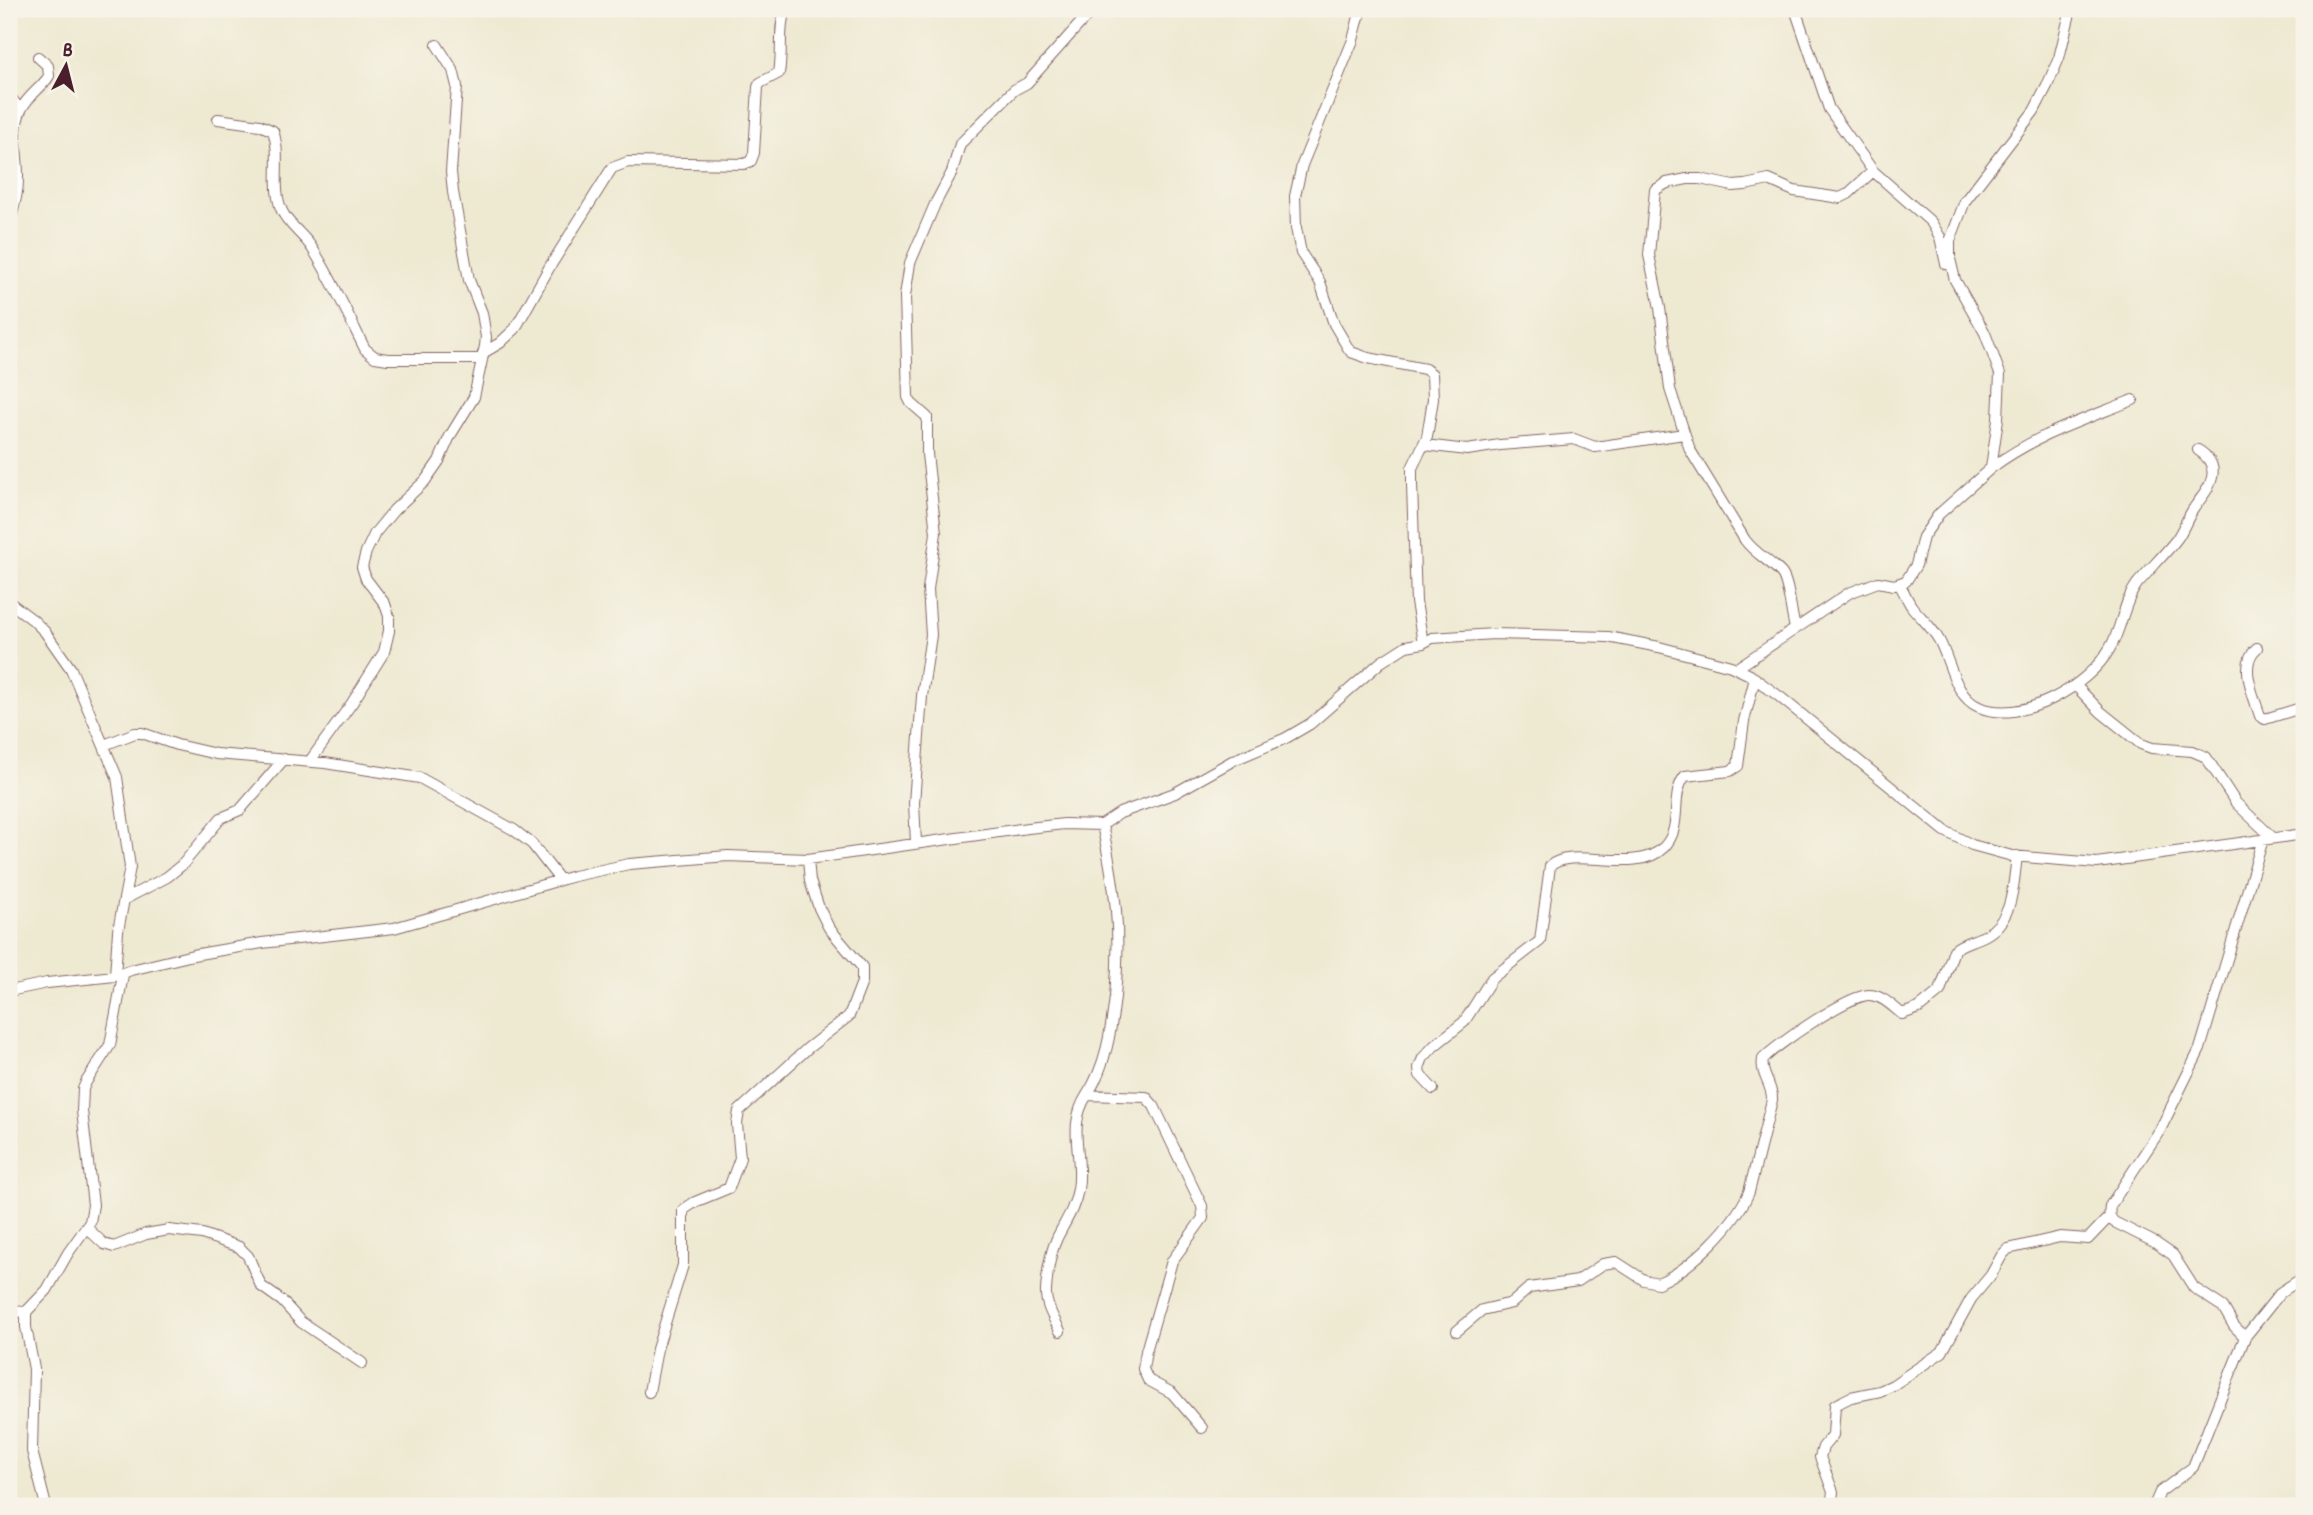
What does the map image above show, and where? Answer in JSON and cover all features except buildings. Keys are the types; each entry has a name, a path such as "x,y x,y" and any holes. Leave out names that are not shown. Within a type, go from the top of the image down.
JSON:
{"street":[{"path":"218,119 260,125 273,131 282,211 312,247 365,349 375,357 388,359 482,356 515,329 611,168 628,162 744,164 751,161 754,153 758,87 766,79 779,73 782,55 781,22 785,9"},
{"path":"916,843 914,803 922,696 931,635 929,589 936,533 927,454 927,418 908,397 905,296 911,263 952,172 960,144 1014,90 1027,83 1093,9"},
{"path":"1361,9 1353,40 1302,165 1295,196 1296,228 1301,253 1320,282 1335,324 1351,352 1393,365 1425,369 1432,374 1433,406 1425,446 1419,451 1412,468 1416,602 1423,643"},
{"path":"1795,9 1829,109 1872,171 1931,222 1940,237 1947,265 1985,333 2000,374 1998,419 1991,468"},
{"path":"1955,280 1950,258 1950,241 1956,219 1965,201 2034,111 2059,58 2071,9"},
{"path":"310,761 352,703 384,652 389,616 385,604 366,579 362,567 366,551 375,533 394,510 425,481 439,461 450,436 474,397 486,337 482,313 470,280 453,191 451,172 457,86 453,70 437,45"},
{"path":"9,224 18,182 17,127 20,110 49,76 48,66 38,57"},
{"path":"9,95 20,110"},
{"path":"1795,628 1785,580 1776,568 1745,540 1698,466 1684,434 1670,389 1660,308 1649,255 1655,190 1667,183 1687,179 1733,186 1769,180 1794,191 1834,199 1848,194 1872,171"},
{"path":"1894,585 1906,580 1912,573 1923,537 1939,514 1991,468 2017,450 2060,427 2133,400"},
{"path":"1425,446 1467,450 1574,439 1595,447 1684,434"},
{"path":"1737,668 1795,628 1862,588 1878,582 1899,584 1910,604 1922,615 1938,639 1952,675 1968,700 1973,703 1992,711 2018,712 2076,685 2096,668 2108,652 2132,592 2178,538 2186,519 2211,483 2211,462 2208,456 2198,450"},
{"path":"9,602 33,620 58,648 71,669 117,777 130,867 118,931 119,976 110,1045 83,1089 82,1111 93,1205 87,1228 68,1253 47,1290 26,1312 34,1383 32,1451 46,1506"},
{"path":"9,991 47,983 119,976 131,970 181,958 251,945 394,928 560,880 641,863 728,856 808,859 1028,828 1064,824 1102,825 1120,813 1175,793 1234,760 1286,738 1310,724 1381,662 1406,646 1423,643 1432,638 1494,634 1608,638 1659,647 1737,668 1755,678 1945,831 1972,845 2017,856 2097,863 2304,834"},
{"path":"2257,648 2249,658 2247,668 2260,716 2265,719 2304,707"},
{"path":"1433,1089 1420,1075 1419,1068 1423,1058 1464,1021 1492,978 1541,941 1550,866 1562,860 1644,859 1661,850 1675,832 1677,799 1685,776 1730,771 1738,766 1744,721 1755,678"},
{"path":"2076,685 2101,712 2141,744 2152,748 2192,751 2206,757 2236,803 2268,838"},
{"path":"104,745 135,733 142,733 177,746 216,754 310,761 429,781 514,830 532,844 560,880"},
{"path":"125,899 167,877 183,864 221,818 240,810 284,759"},
{"path":"1060,1331 1045,1293 1056,1241 1070,1215 1078,1192 1079,1175 1075,1146 1077,1119 1080,1105 1106,1052 1112,1026 1119,958 1114,885 1102,825"},
{"path":"1831,1506 1833,1492 1820,1457 1822,1447 1833,1435 1835,1405 1851,1397 1884,1389 1945,1349 1971,1299 2008,1249 2060,1237 2088,1239 2109,1217 2110,1206 2160,1130 2200,1049 2268,838"},
{"path":"1457,1331 1482,1310 1513,1303 1529,1288 1578,1281 1603,1264 1616,1262 1644,1280 1658,1283 1681,1271 1723,1231 1749,1192 1772,1100 1771,1087 1762,1072 1763,1059 1817,1020 1852,999 1862,996 1879,997 1902,1014 1919,1008 1940,991 1954,950 2000,925 2012,894 2017,856"},
{"path":"649,1392 657,1349 683,1265 683,1210 729,1188 740,1158 737,1124 739,1111 808,1048 849,1016 862,982 862,967 829,928 819,908 810,881 808,859"},
{"path":"1087,1095 1146,1097 1154,1106 1202,1206 1203,1218 1172,1261 1143,1369 1148,1380 1172,1393 1202,1428"},
{"path":"2109,1217 2173,1255 2194,1288 2223,1307 2234,1326 2245,1337"},
{"path":"87,1228 104,1244 114,1247 146,1234 169,1230 202,1234 239,1247 248,1256 261,1286 282,1301 301,1322 362,1363"},
{"path":"2154,1506 2160,1492 2193,1467 2245,1337 2281,1292 2304,1277"},
{"path":"9,1311 26,1312"}]}
